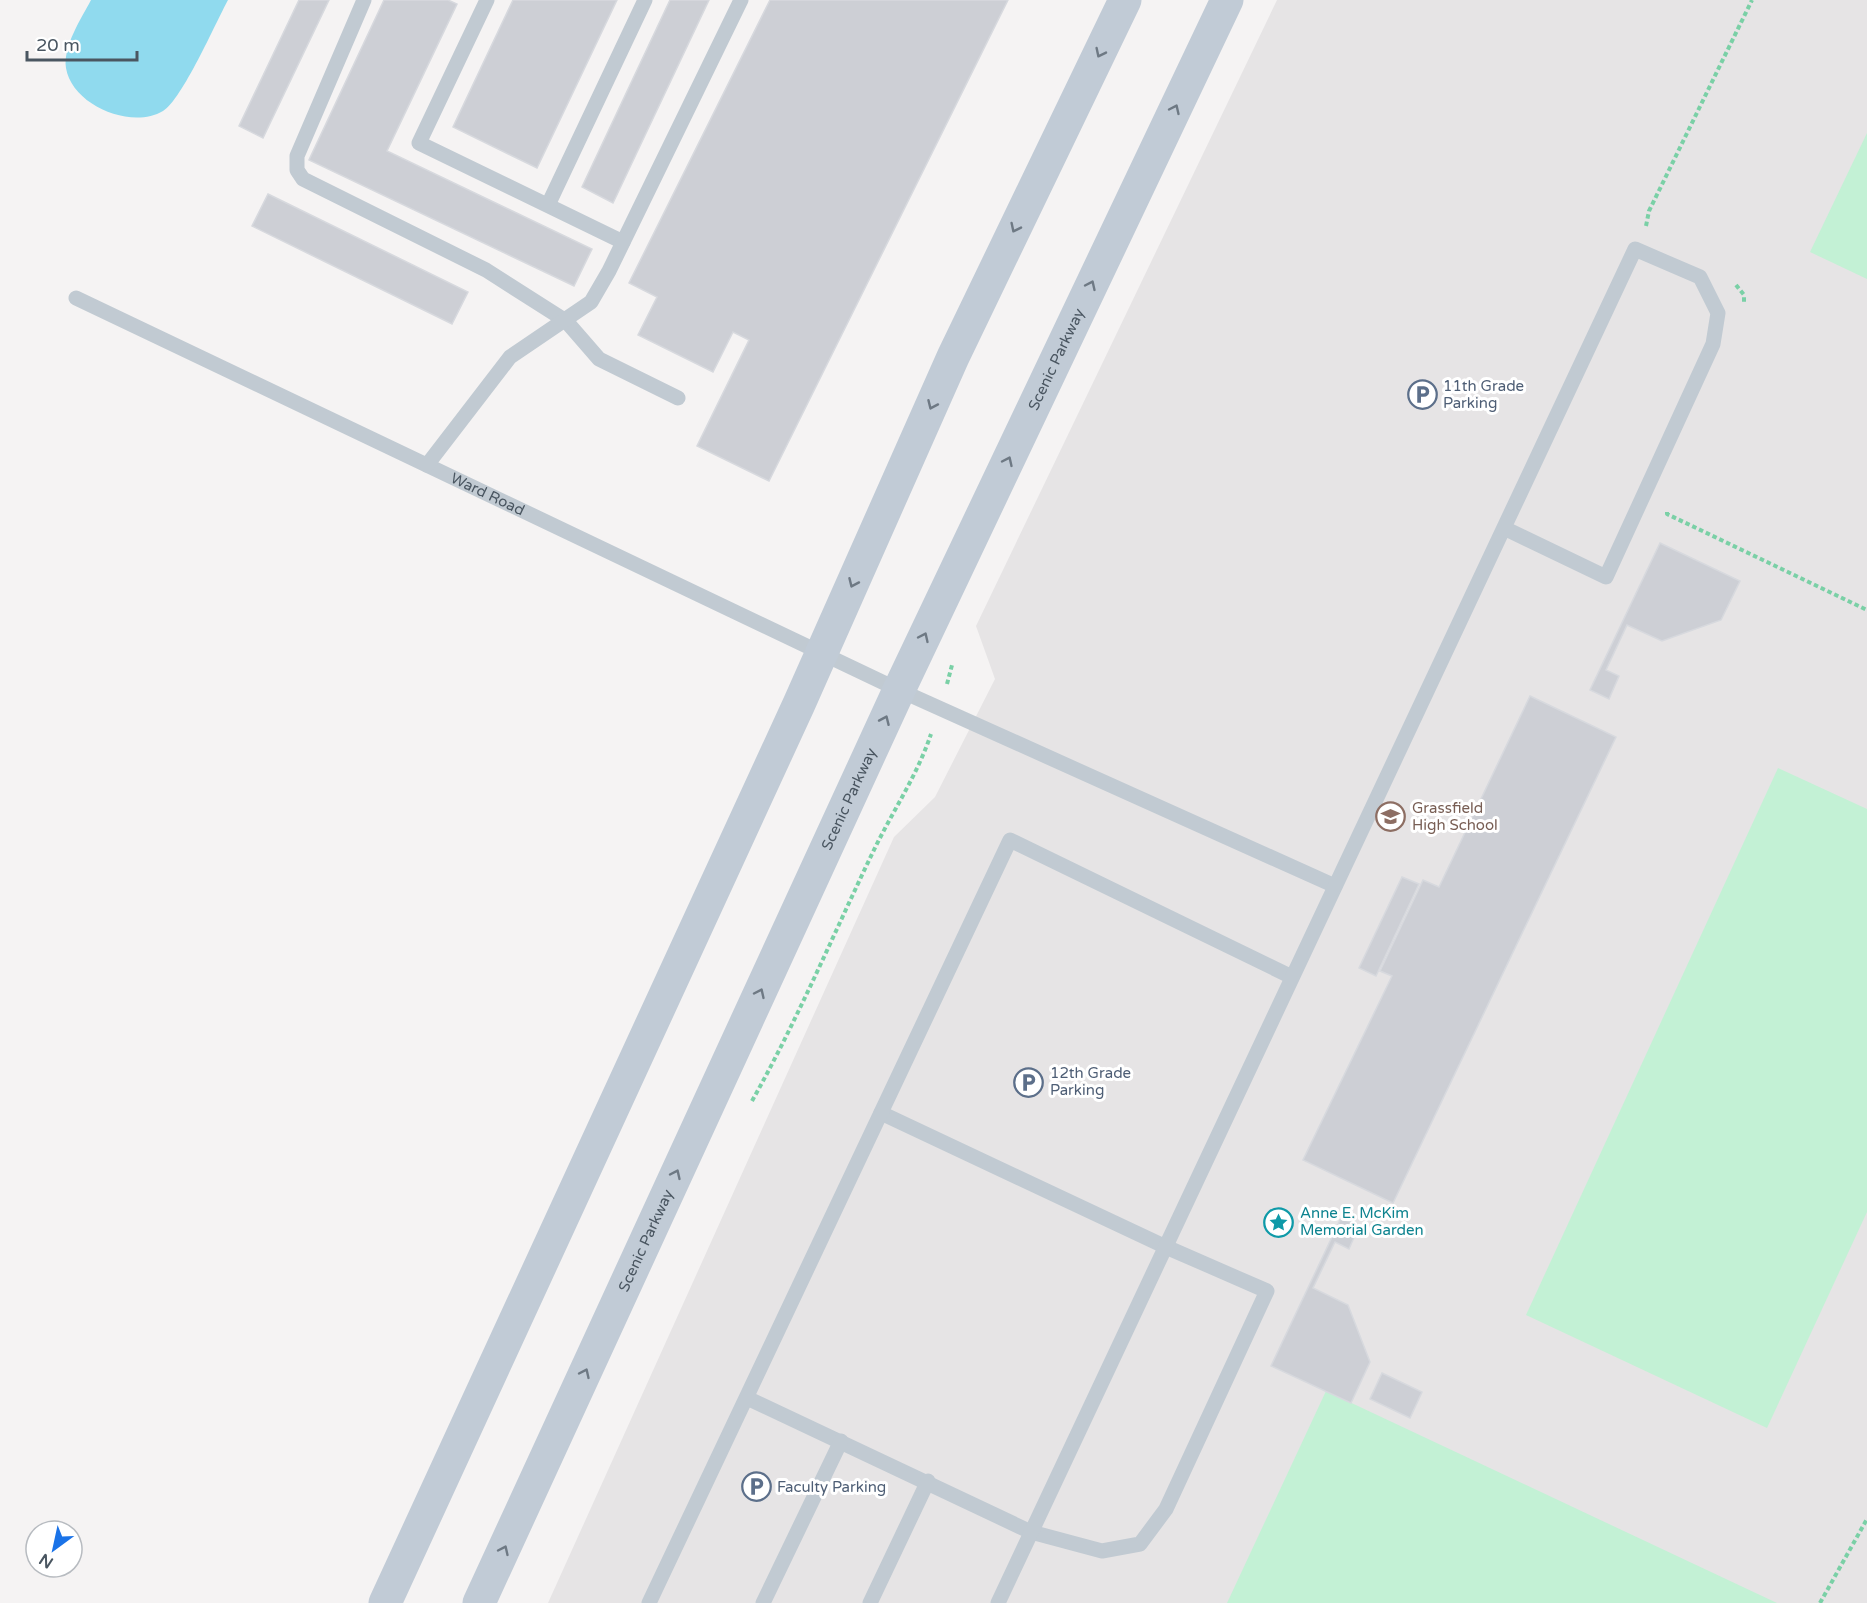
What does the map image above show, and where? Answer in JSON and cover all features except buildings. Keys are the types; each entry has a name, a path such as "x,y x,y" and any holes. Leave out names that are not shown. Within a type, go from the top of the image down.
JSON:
{"street":[{"path":"385,1603 822,653 953,357 1125,0"},
{"name":"Scenic Parkway","path":"479,1603 899,690 1227,0"}],"lane":[{"path":"364,0 297,156 297,170 303,179 486,270 566,321 599,359 678,398"},
{"path":"487,0 419,142 623,242"},
{"path":"548,205 645,0"},
{"path":"427,465 510,357 591,302 623,242 741,0"},
{"path":"998,1603 1635,249 1700,277 1718,313 1713,344 1606,577 1504,528"},
{"name":"Ward Road","path":"76,298 899,690 1335,886"},
{"path":"649,1603 1010,840 1292,977"},
{"path":"747,1398 928,1481 1031,1532 1102,1551 1140,1544 1171,1498 1267,1291 1166,1247 881,1113"},
{"path":"763,1603 841,1441"},
{"path":"870,1603 928,1481"}],"path":[{"path":"1667,514 1867,610"},
{"path":"1820,1603 1867,1519"}],"shaded area":[{"name":"Grassfield High School","path":"1277,0 1867,0 1867,1603 548,1603 894,837 935,797 995,679 976,626"}],"green space":[{"path":"1867,133 1867,279 1810,252"},
{"path":"1778,768 1867,809 1867,1212 1767,1428 1526,1315"},
{"path":"1326,1391 1777,1603 1227,1603"}],"water":[{"path":"91,0 228,0 189,77 171,104 163,111 135,118 120,116 91,103 79,93 66,68 67,51"}],"place":[{"name":"11th Grade Parking","path":"1422,395"},
{"name":"Grassfield High School","path":"1391,817"},
{"name":"12th Grade Parking","path":"1029,1082"},
{"name":"Anne E. McKim Memorial Garden","path":"1279,1222"},
{"name":"Faculty Parking","path":"756,1487"}]}
